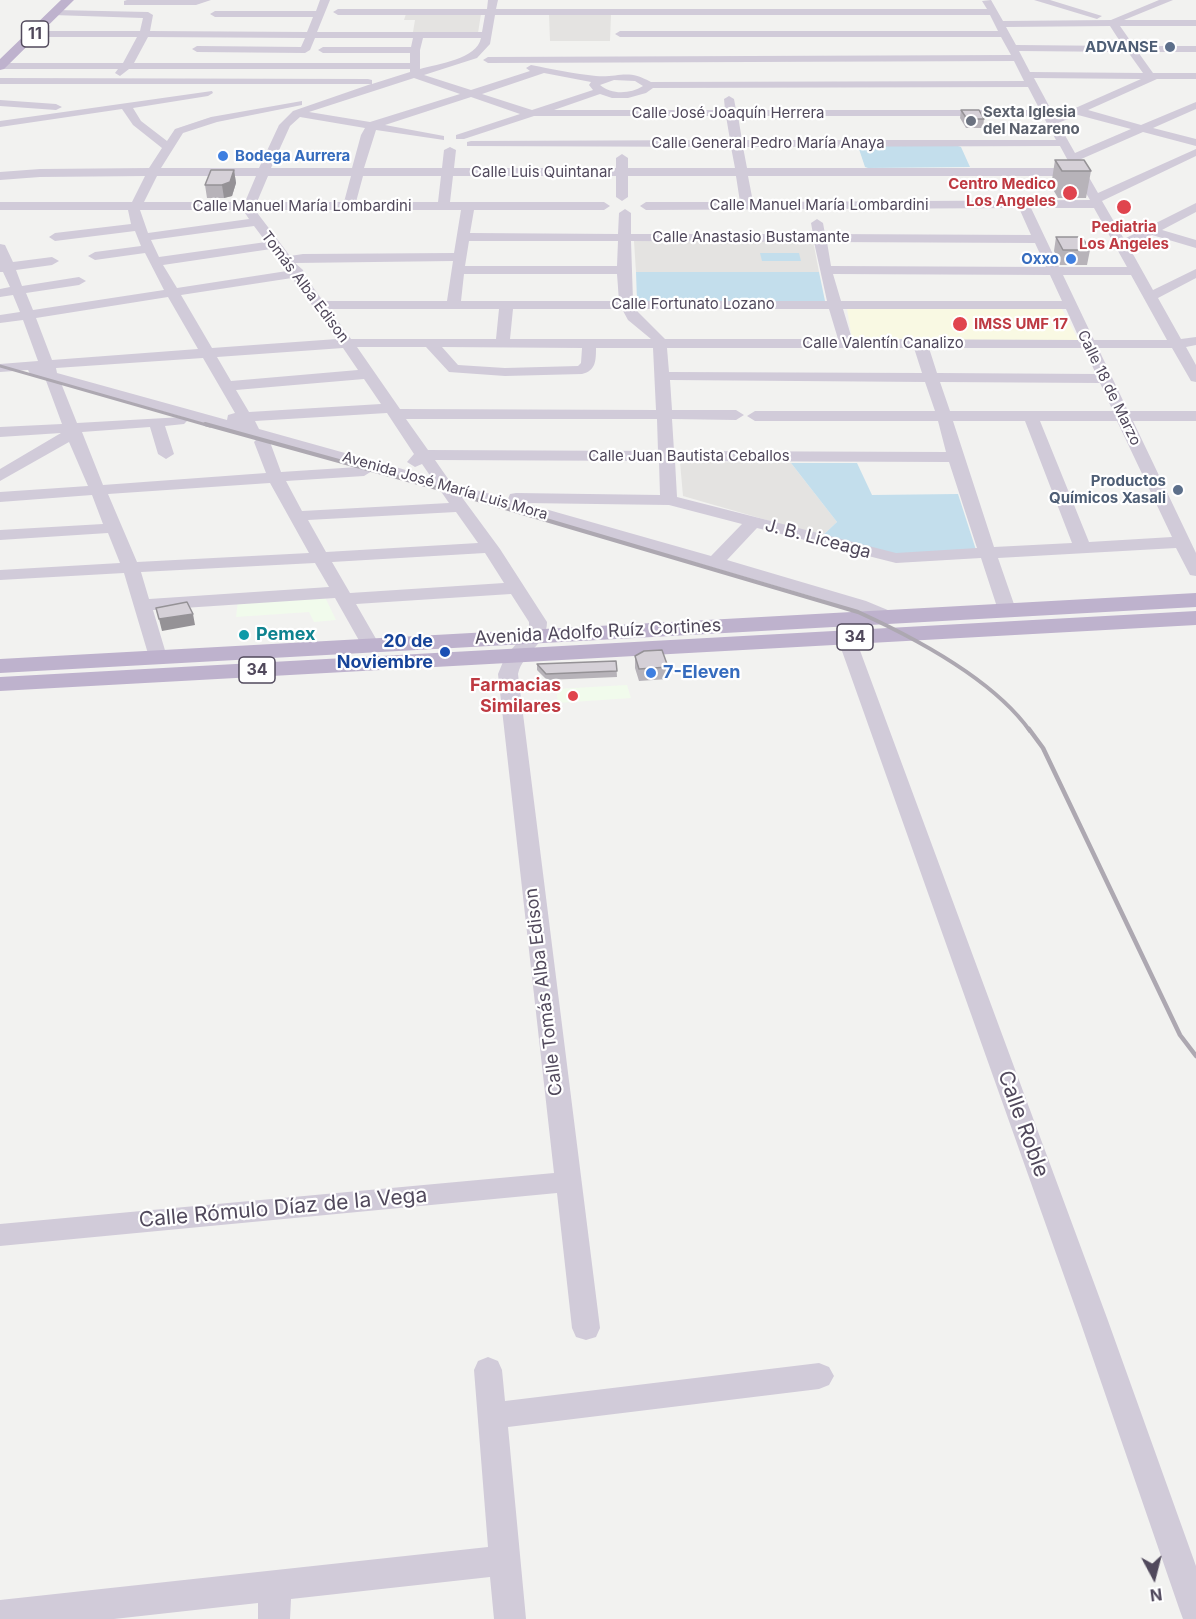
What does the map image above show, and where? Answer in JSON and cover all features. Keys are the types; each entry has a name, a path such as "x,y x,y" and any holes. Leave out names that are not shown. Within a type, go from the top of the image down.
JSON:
{"main road":[{"name":"11","path":"0,51 52,9 67,1"},
{"name":"11","path":"0,66 25,48 52,9"},
{"name":"Avenida Adolfo Ruíz Cortines","path":"0,684 513,656 854,628 889,617 1196,600"},
{"name":"Avenida Adolfo Ruíz Cortines","path":"0,666 536,635 1196,618"}],"street":[{"path":"115,3 207,0"},
{"path":"294,99 305,95 342,0"},
{"path":"426,13 429,0"},
{"path":"207,112 392,82 415,71 473,56 483,48 493,0"},
{"path":"619,0 621,77"},
{"path":"805,0 842,115"},
{"path":"899,0 991,196"},
{"path":"987,0 1029,80 1196,378"},
{"path":"1039,0 1114,22 1151,75"},
{"path":"1086,0 1099,17"},
{"path":"1114,22 1168,0"},
{"path":"67,1 94,3"},
{"path":"202,34 221,3 325,2 298,66 294,99 285,125 250,206"},
{"path":"338,12 619,12 712,6 809,12 992,12"},
{"path":"712,6 747,205"},
{"path":"52,9 148,15 142,34 143,49 110,82 77,108"},
{"path":"215,14 319,14"},
{"path":"999,24 1196,23"},
{"path":"34,34 487,35"},
{"path":"259,34 207,112 179,131 168,147 135,206 135,218 172,292 207,355 258,437 276,479 370,644"},
{"path":"415,71 415,50 419,34"},
{"path":"620,34 722,59 842,115 946,100 1029,80 1196,75"},
{"path":"473,56 544,70 621,94 639,93 649,85 722,59 842,115 946,100 1005,34"},
{"path":"126,49 143,49"},
{"path":"183,49 305,50"},
{"path":"488,60 722,59 842,115 946,100 1015,53 1196,49"},
{"path":"323,50 415,50"},
{"path":"0,66 240,65 415,71"},
{"path":"349,206 367,135 373,125 544,70"},
{"name":"Calle José Joaquín Herrera","path":"415,71 471,94 529,113 622,128 732,113 842,115 946,100 1050,117"},
{"path":"1050,117 1077,111 1145,83 1151,75"},
{"path":"0,103 32,93 110,82 224,87 294,99 373,125 466,141 529,113 621,77 643,80 649,85"},
{"path":"0,81 90,111"},
{"path":"294,99 311,82 392,82"},
{"path":"6,123 126,106 224,87"},
{"path":"6,123 32,93"},
{"path":"621,94 623,172 635,200 637,212 610,211 604,206 607,201 635,200"},
{"name":"Calle Luis Quintanar","path":"1,176 28,173 153,171 740,171 842,115 946,100 1081,171"},
{"name":"Calle General Pedro María Anaya","path":"466,141 622,128 735,143 842,115 946,100 1064,143"},
{"path":"1073,158 1196,105"},
{"path":"126,106 139,117 147,132 168,147"},
{"path":"1077,111 1196,143"},
{"name":"Calle Manuel María Lombardini","path":"635,200 747,205 813,205 842,115 991,196 1023,204 1097,202"},
{"path":"440,138 433,142 434,147 450,150 461,149 466,141"},
{"path":"444,205 450,150"},
{"path":"1097,202 1196,152"},
{"path":"3,206 28,173"},
{"name":"Calle 18 de Marzo","path":"1023,204 1068,305 1090,344 1196,572"},
{"path":"453,304 468,205"},
{"path":"813,205 825,270 846,343"},
{"name":"Calle Manuel María Lombardini","path":"3,206 604,206"},
{"name":"Tomás Alba Edison","path":"250,206 249,210 256,222 298,273 490,548 538,622 536,635"},
{"path":"1122,244 1196,207"},
{"path":"625,213 624,270 628,304 631,315 657,336 660,343 664,376 669,500"},
{"path":"55,237 144,237 256,222"},
{"path":"1149,230 1196,244"},
{"path":"95,256 144,237"},
{"name":"Calle Anastasio Bustamante","path":"463,237 1039,239"},
{"path":"156,262 275,245"},
{"path":"0,248 4,268 19,290 72,430 131,568 158,657"},
{"path":"286,261 303,258 624,270"},
{"path":"4,268 52,261"},
{"path":"825,270 1135,271"},
{"path":"0,319 298,273"},
{"path":"1150,297 1196,273"},
{"path":"0,293 79,281"},
{"name":"Calle Fortunato Lozano","path":"318,304 1068,305"},
{"path":"503,343 506,305"},
{"name":"Calle Valentín Canalizo","path":"51,374 207,355 347,343 1177,344 1196,341"},
{"path":"429,342 454,369 490,372 582,370 588,364 589,343"},
{"path":"920,344 955,457 1007,610"},
{"name":"Avenida José María Luis Mora","path":"0,361 134,397 364,471 834,608 854,628"},
{"path":"0,368 19,366"},
{"name":"Avenida José María Luis Mora","path":"0,368 51,374 179,421 258,437 393,472 455,497 489,498 860,605 889,617"},
{"path":"227,386 368,374"},
{"path":"664,376 1106,379"},
{"path":"204,420 393,411 664,416 736,415 743,420 755,416 1196,417"},
{"path":"1032,417 1083,548"},
{"path":"0,432 72,430 179,421"},
{"path":"156,422 166,453"},
{"path":"0,476 72,430"},
{"path":"393,472 413,464 423,455"},
{"name":"Calle Juan Bautista Ceballos","path":"423,455 955,457"},
{"path":"0,497 364,471"},
{"path":"298,516 455,497"},
{"name":"J. B. Liceaga","path":"489,498 669,500 886,557 906,559 1183,542"},
{"path":"715,562 754,521"},
{"path":"0,535 114,528"},
{"path":"0,576 490,548"},
{"path":"142,605 516,588"},
{"name":"Calle Roble","path":"854,628 1196,1611"},
{"path":"513,656 536,635"},
{"name":"Calle Tomás Alba Edison","path":"513,656 509,666 509,684 586,1328"},
{"name":"Calle Rómulo Díaz de la Vega","path":"0,1235 567,1182"},
{"path":"488,1370 510,1619"},
{"path":"492,1416 819,1376"},
{"path":"0,1616 38,1615 275,1585 506,1560"},
{"path":"274,1619 275,1585"}],"shaded area":[{"path":"406,14 481,14 478,33 413,32 415,20 404,20"},
{"path":"549,14 611,14 610,41 550,41"},
{"path":"955,145 961,147 970,167 868,168 865,167 858,146"},
{"path":"634,241 813,241 819,272 636,272"},
{"path":"760,253 799,253 801,261 762,261"},
{"path":"636,272 819,272 825,301 637,301"},
{"name":"IMSS UMF 17","path":"847,309 1062,309 1079,341 852,339"},
{"path":"680,462 791,463 837,522 822,536 683,496"},
{"path":"791,463 857,463 872,495 958,494 976,550 890,556 822,536 837,522"},
{"path":"324,595 336,620 314,622 309,612 236,617 238,601"},
{"path":"627,685 631,698 558,703 556,689"}],"building":[{"path":"961,110 979,110 984,119 967,119"},
{"path":"1055,160 1084,160 1091,171 1062,171"},
{"path":"211,170 234,170 230,182 222,185 205,185"},
{"path":"1056,237 1082,237 1090,250 1063,250"},
{"path":"187,602 193,614 159,619 156,608"},
{"path":"662,650 668,667 639,669 635,656 644,651"},
{"path":"616,661 617,671 546,674 537,664"}],"railway":[{"path":"0,366 210,426"},
{"path":"205,424 451,492 858,612 928,647 974,677 996,694 1030,731"},
{"path":"1029,729 1043,748 1180,1035 1196,1056"}],"place":[{"name":"ADVANSE","path":"1170,47"},
{"name":"Sexta Iglesia del Nazareno","path":"971,121"},
{"name":"Bodega Aurrera","path":"223,156"},
{"name":"Centro Medico Los Angeles","path":"1070,193"},
{"name":"Pediatria Los Angeles","path":"1124,207"},
{"name":"Oxxo","path":"1071,259"},
{"name":"IMSS UMF 17","path":"960,324"},
{"name":"Productos Químicos Xasali","path":"1178,490"},
{"name":"Pemex","path":"244,635"},
{"name":"20 de Noviembre","path":"445,652"},
{"name":"7-Eleven","path":"651,673"},
{"name":"Farmacias Similares","path":"573,696"}]}
